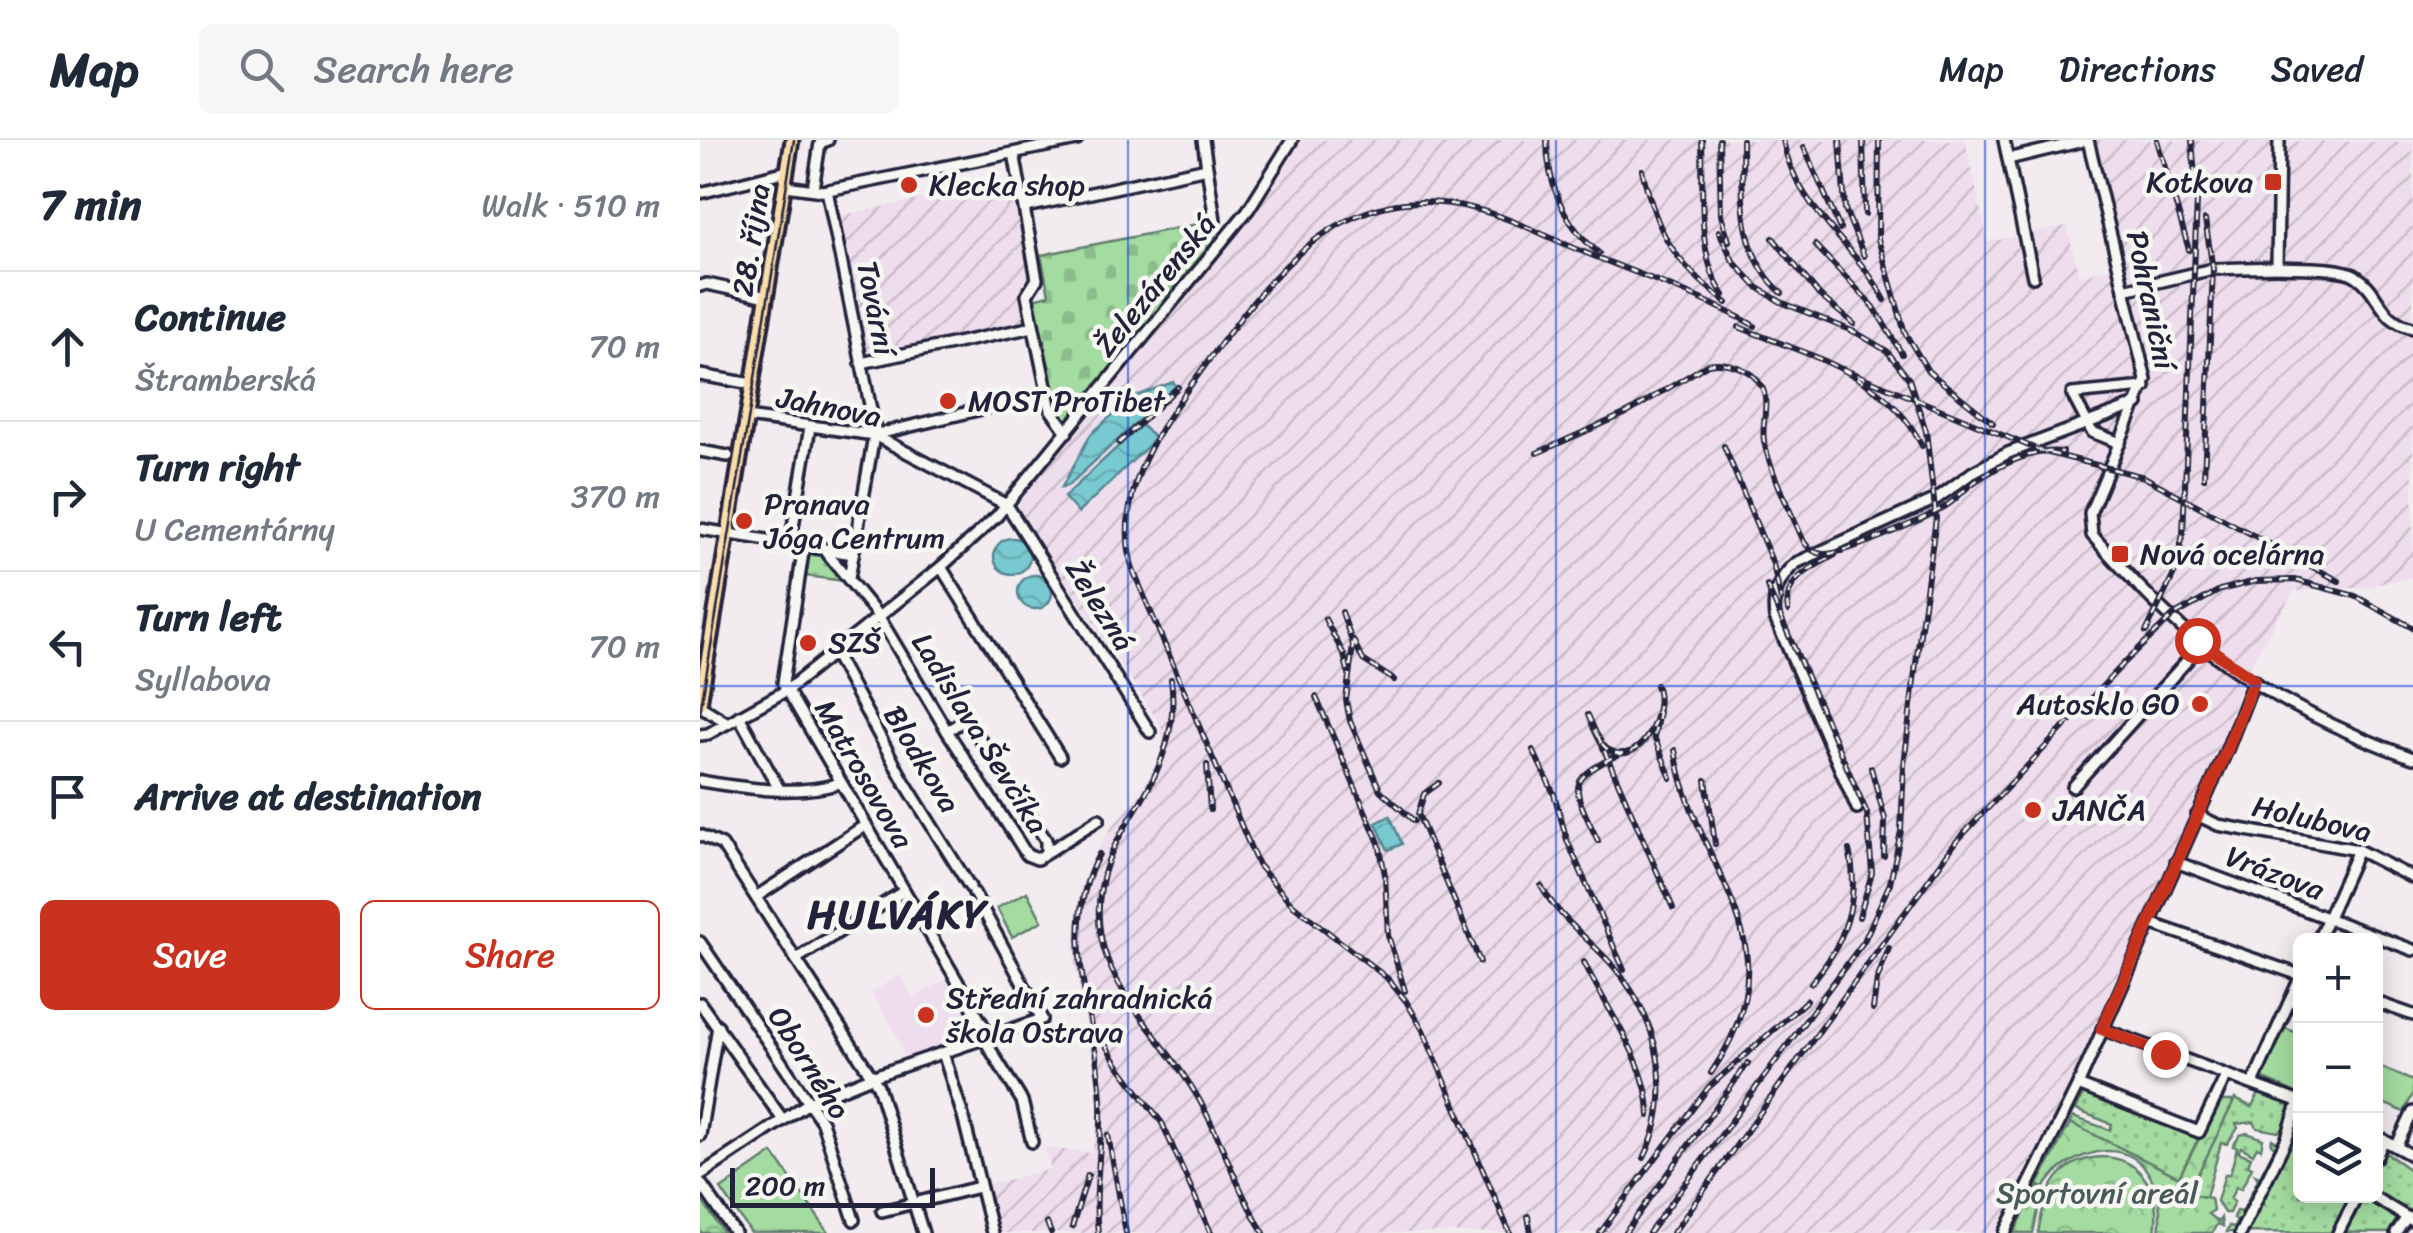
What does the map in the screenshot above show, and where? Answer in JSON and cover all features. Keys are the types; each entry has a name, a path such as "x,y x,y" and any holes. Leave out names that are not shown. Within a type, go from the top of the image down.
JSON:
{"main road":[{"name":"28. října","path":"700,705 792,140"}],"street":[{"path":"812,189 820,143 828,140"},
{"path":"785,186 827,190 1077,140"},
{"path":"1203,140 1215,220"},
{"name":"Železárenská","path":"700,734 706,735 786,690 941,567 1007,505 1248,210 1292,140"},
{"path":"2004,140 2033,277"},
{"path":"2008,159 2088,140"},
{"name":"Pohraniční","path":"2088,140 2146,377 2089,516 2090,530 2202,644"},
{"path":"2277,267 2279,140"},
{"path":"1014,153 1038,279 1027,294 1053,415 1066,432"},
{"path":"1026,207 1207,168"},
{"path":"700,194 787,171"},
{"name":"Tovární","path":"827,190 874,436"},
{"path":"2124,290 2213,269 2277,267 2347,272 2358,276 2386,315 2413,328"},
{"path":"700,286 708,284 767,297"},
{"path":"861,363 1034,327"},
{"path":"700,374 752,384"},
{"path":"2120,443 2092,432 2072,394 2145,387"},
{"path":"849,578 874,436 1048,393"},
{"path":"1858,808 1775,618 1780,579 1796,563 1936,500 1973,472 2008,453 2138,404"},
{"name":"Jahnova","path":"747,417 874,436 1007,505"},
{"path":"790,544 810,427"},
{"path":"700,451 728,456"},
{"name":"Železná","path":"1007,505 1150,732"},
{"path":"700,529 853,554"},
{"path":"786,690 782,678 804,546"},
{"name":"Ladislava Ševčíka","path":"824,548 878,617 1026,855 1037,858 1099,819"},
{"path":"941,567 1060,757"},
{"path":"2074,787 2202,644 2254,680 2351,735 2413,758"},
{"name":"Blodkova","path":"834,654 1042,1018 987,1038"},
{"path":"2005,1233 2078,1085 2254,680"},
{"name":"Matrosovova","path":"786,690 1022,1101 1032,1142"},
{"path":"700,705 728,722"},
{"path":"739,716 780,789"},
{"path":"946,731 967,722 1046,840 1046,852"},
{"path":"701,781 780,789 822,788 840,783"},
{"path":"988,794 1008,782"},
{"name":"Holubova","path":"2197,815 2218,824 2358,850 2413,878"},
{"path":"756,898 864,826"},
{"path":"700,835 722,846 878,1086 922,1233"},
{"path":"2321,933 2358,850"},
{"name":"Vrázova","path":"2176,862 2413,950"},
{"path":"796,960 904,891"},
{"path":"2150,923 2293,974"},
{"name":"Oborného","path":"700,942 822,1122 854,1220"},
{"path":"2253,1082 2293,993"},
{"path":"701,1002 784,1120"},
{"path":"2383,1004 2413,1015"},
{"path":"700,1135 718,1026"},
{"path":"2102,1029 2293,1098"},
{"path":"735,1233 700,1179 810,1102 987,1038"},
{"path":"942,1053 963,1116 992,1233"},
{"path":"2078,1085 2199,1132 2226,1076"},
{"path":"2397,1146 2413,1112"},
{"path":"2240,1233 2296,1113"},
{"path":"2287,1138 2293,1141"},
{"path":"2383,1139 2413,1156"},
{"path":"882,1211 980,1187"},
{"path":"2340,1232 2353,1203"},
{"path":"2383,1203 2410,1219 2396,1233"}],"shaded area":[{"path":"1302,140 1965,140 1988,242 2067,226 2079,276 2123,264 2094,140 2413,142 2413,576 2366,587 2294,591 2246,671 2217,752 2060,1105 1995,1233 995,1233 984,1186 1051,1169 1045,1148 1092,1153 1098,1093 1074,958 1078,898 1090,863 1111,828 1140,793 1159,759 1163,742 1161,725 1018,509 1023,496 1272,189"},
{"path":"1016,180 1032,263 1032,277 1019,288 1026,322 867,355 839,216"},
{"name":"Střední zahradnická škola Ostrava","path":"900,975 914,998 948,978 978,1034 906,1058 893,1027 871,993"}],"green space":[{"path":"1213,221 1216,239 1065,424 1054,400 1033,299 1049,295 1041,255"},
{"path":"809,550 821,552 845,581 805,576"},
{"path":"1027,892 1042,921 1012,937 997,908"},
{"path":"2282,1027 2293,1031 2293,1092 2260,1077"},
{"path":"2383,1068 2413,1081 2413,1094 2404,1112 2383,1103"},
{"path":"2261,1090 2292,1105 2287,1128 2278,1132 2257,1128 2254,1122 2236,1124 2238,1128 2227,1144 2221,1143 2206,1197 2187,1195 2235,1099 2252,1107"},
{"path":"2084,1092 2200,1135 2179,1177 2070,1123 2073,1117 2110,1130 2112,1124 2076,1110"},
{"path":"2219,1101 2234,1101 2188,1194 2211,1198 2213,1210 2208,1214 2218,1222 2221,1218 2222,1226 2217,1224 2212,1233 2159,1233 2159,1201 2152,1180 2140,1163 2121,1153 2108,1151 2084,1156 2061,1169 2044,1188 2038,1185 2070,1123 2179,1177"},
{"path":"2247,1133 2263,1139 2261,1149 2257,1147 2253,1154 2241,1147 2238,1152 2251,1157 2248,1165 2252,1167 2241,1189 2236,1187 2230,1199 2234,1202 2229,1213 2224,1213 2217,1201 2225,1174 2230,1174 2237,1148 2233,1146 2240,1135"},
{"path":"2293,1135 2293,1203 2383,1203 2383,1151 2413,1172 2413,1218 2403,1233 2226,1232 2229,1226 2234,1227 2236,1211 2242,1212 2258,1179 2255,1174 2260,1176 2275,1147 2272,1139 2288,1149"},
{"path":"773,1153 829,1233 751,1233 721,1189"},
{"name":"Sportovní areál","path":"2101,1157 2116,1159 2139,1171 2152,1192 2155,1233 2038,1233 2055,1181 2073,1165"},
{"path":"2037,1187 2043,1189 2033,1233 2014,1233"},
{"path":"700,1198 724,1233 700,1233"}],"water":[{"path":"1173,382 1176,386 1069,485 1062,487 1091,434 1131,398"},
{"path":"1141,425 1154,437 1150,444 1078,513 1064,497"},
{"path":"1012,538 1024,544 1030,556 1024,568 1012,574 1000,568 994,556 1000,544"},
{"path":"1035,575 1047,580 1052,592 1047,604 1035,609 1023,604 1018,592 1023,580"},
{"path":"1390,816 1402,844 1388,850 1376,823"}],"tram line":[{"path":"700,713 794,140"}],"railway":[{"path":"1547,140 1550,172 1560,202 1576,230 1599,253"},
{"path":"1702,140 1705,242 1715,279 1724,295"},
{"path":"1719,140 1721,215 1729,241"},
{"path":"1742,140 1743,202 1750,242 1767,277 1782,293"},
{"path":"1783,140 1790,164 1812,205 1885,300"},
{"path":"1840,140 1845,209 1864,256"},
{"path":"1863,140 1865,214"},
{"path":"1879,140 1878,239 1905,333 1928,371 1993,423"},
{"path":"2157,140 2189,250"},
{"path":"2146,632 2175,572 2183,534 2197,200 2192,140"},
{"path":"1804,147 1840,229"},
{"path":"1642,170 1670,245 1693,274 1727,303"},
{"path":"1510,1233 1423,1030 1406,1001 1387,978 1292,904 1258,865 1133,570 1128,544 1133,494 1140,470 1164,424 1247,309 1308,246 1343,222 1382,207 1426,202 1488,212 1689,294 1755,326"},
{"path":"2204,478 2213,269 2205,220"},
{"path":"1649,1233 1864,941 1890,883 1901,831 1904,765 1936,518 1926,431 1909,379 1887,351 1757,287 1733,261 1719,231"},
{"path":"1773,238 1819,295 1854,324"},
{"path":"1815,245 1874,307 1902,354"},
{"path":"1739,327 1818,358 1867,384 1907,421 1922,446"},
{"path":"1537,453 1629,412 1708,364 1738,367 1762,387 1764,441 1771,466 1804,542 1823,554 1865,543 1921,519 2006,464 2028,455 2063,452"},
{"path":"1843,369 2041,451 2144,477 2339,581"},
{"path":"1119,443 1178,387"},
{"path":"1724,446 1773,564 1781,600"},
{"path":"1788,611 1794,583 1835,555"},
{"path":"1673,1233 1956,842 2173,616 2220,590 2256,581 2295,580 2355,596 2413,628"},
{"path":"1767,586 1867,813 1872,873 1859,917"},
{"path":"1342,612 1353,645 1346,700 1350,721 1380,790 1414,821"},
{"path":"1325,619 1348,671"},
{"path":"1353,640 1363,660 1394,680"},
{"path":"1171,679 1172,712 1167,743 1149,787 1108,861 1099,899 1100,933 1123,991 1201,1103 1264,1233"},
{"path":"1588,715 1605,747 1621,753 1632,751 1649,734 1655,721 1656,685"},
{"path":"1316,697 1379,843 1388,935 1405,991"},
{"path":"1659,712 1654,737 1671,778"},
{"path":"1598,736 1673,908"},
{"path":"1533,750 1624,970"},
{"path":"1675,750 1686,795 1735,909 1745,946 1747,984 1736,1026 1711,1073"},
{"path":"1598,841 1578,787 1589,771 1622,753"},
{"path":"1207,765 1210,810"},
{"path":"1871,768 1885,819 1884,856"},
{"path":"1706,780 1715,844"},
{"path":"1439,783 1424,794 1418,814 1480,962"},
{"path":"1811,983 1833,954 1847,921 1853,886 1849,850"},
{"path":"1098,1233 1101,1102 1082,977 1080,915 1086,885 1099,854"},
{"path":"1541,886 1630,988 1652,1035 1658,1059 1659,1109 1644,1158"},
{"path":"1873,1009 1877,980 1889,948"},
{"path":"1584,962 1634,1056 1649,1116"},
{"path":"1600,1233 1708,1088 1807,1000"},
{"path":"1097,1031 1162,1123 1211,1233"},
{"path":"1625,1233 1748,1063"},
{"path":"1108,1135 1126,1233"},
{"path":"1072,1227 1088,1175"},
{"path":"1528,1216 1531,1233"},
{"path":"1047,1223 1051,1233"}],"place":[{"name":"Kotkova","path":"2273,182"},
{"name":"Klecka shop","path":"909,185"},
{"name":"MOST ProTibet","path":"948,401"},
{"name":"Pranava Jóga Centrum","path":"744,521"},
{"name":"Nová ocelárna","path":"2120,554"},
{"name":"SZŠ","path":"808,643"},
{"name":"Autosklo GO","path":"2200,704"},
{"name":"JANČA","path":"2033,810"},
{"name":"Střední zahradnická škola Ostrava","path":"926,1015"}],"district":[{"name":"HULVÁKY","path":"898,914"}],"route":[{"path":"2165,1054 2102,1029 2226,752 2254,680 2197,640"}]}
